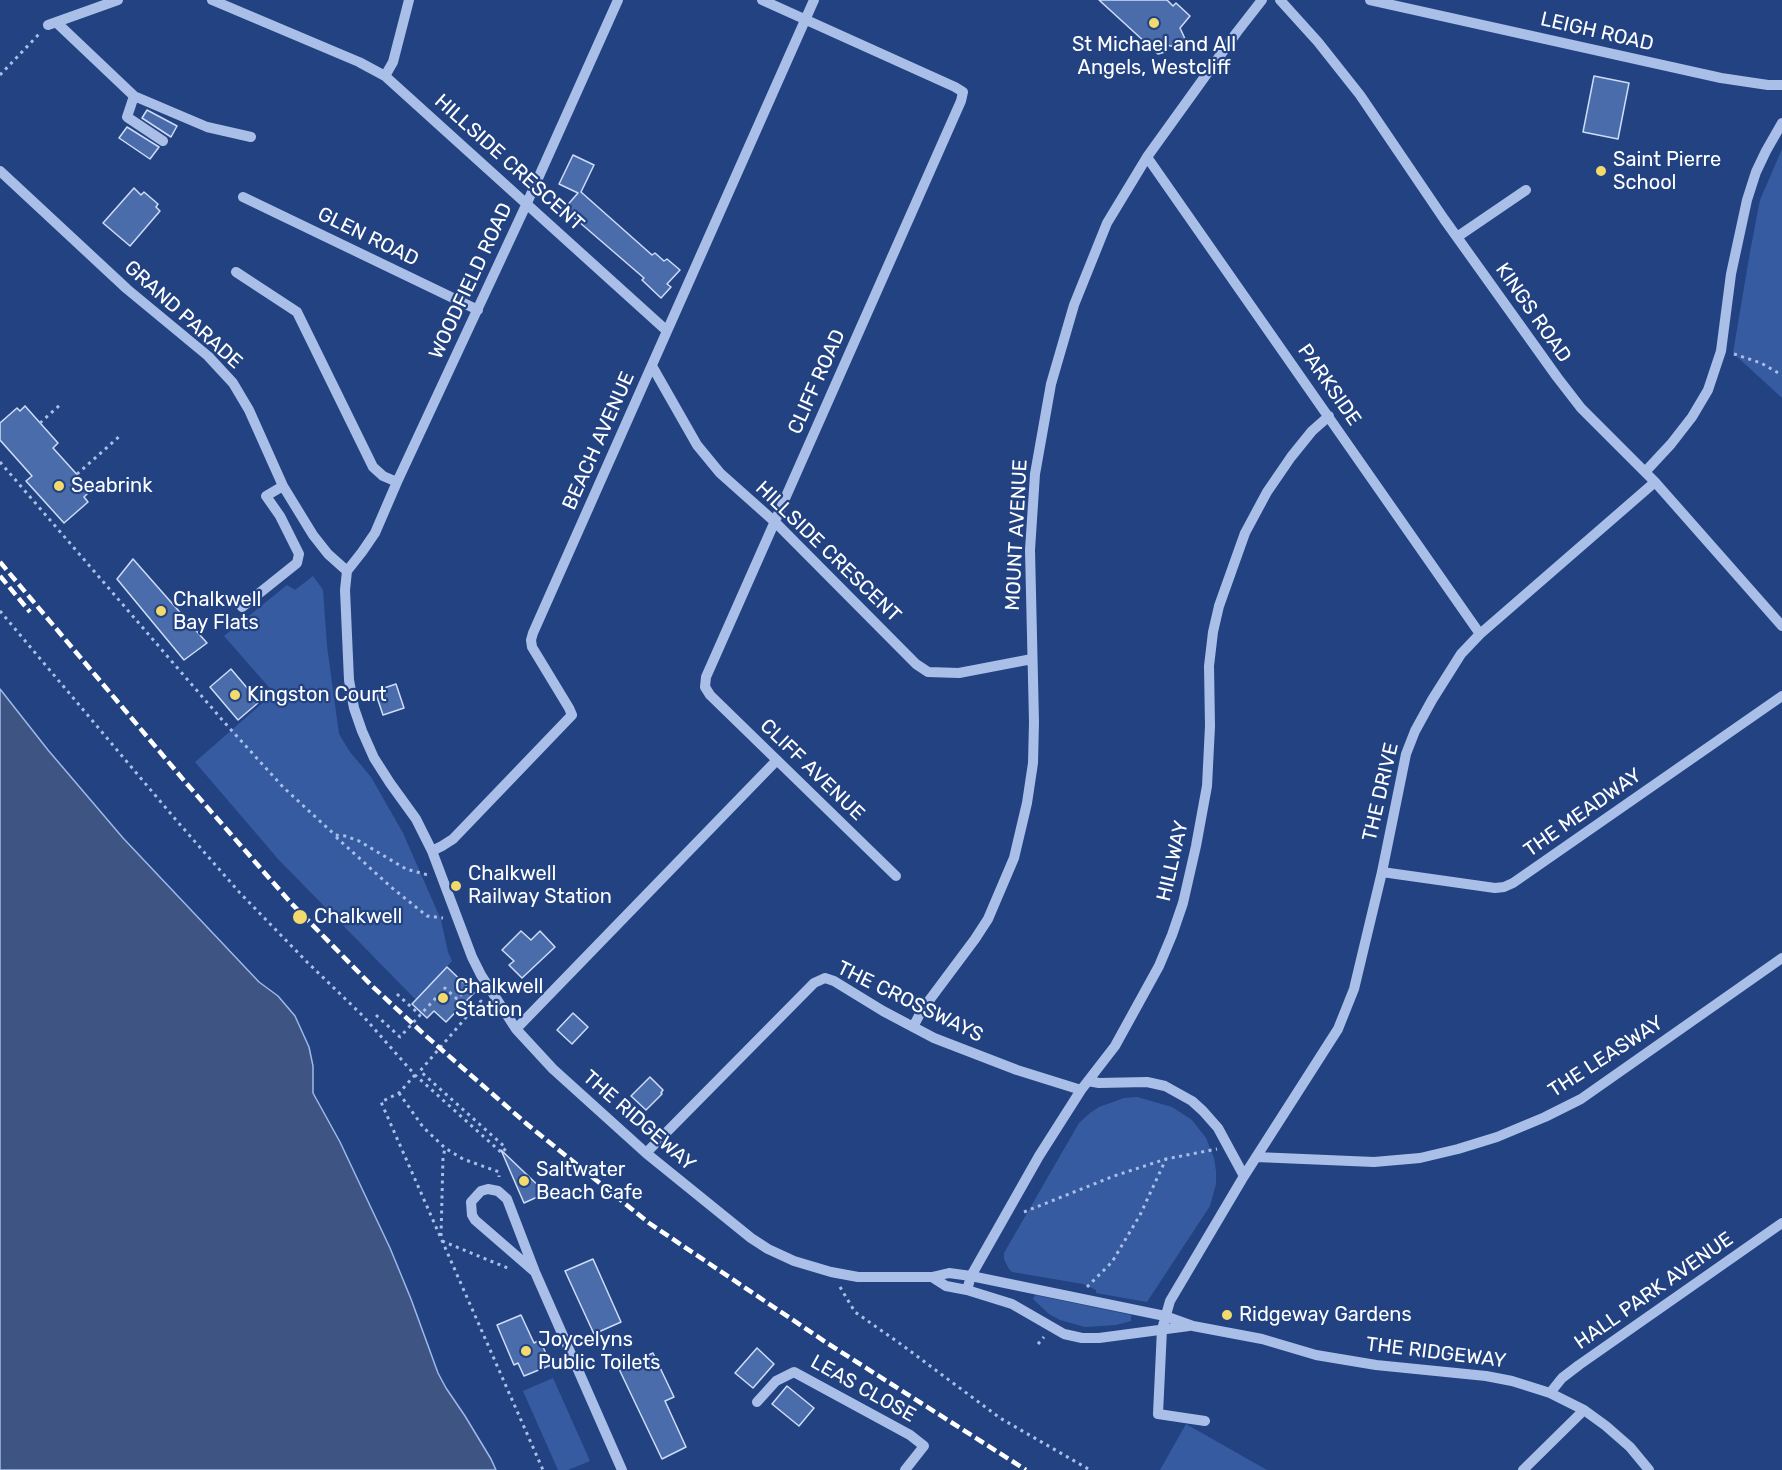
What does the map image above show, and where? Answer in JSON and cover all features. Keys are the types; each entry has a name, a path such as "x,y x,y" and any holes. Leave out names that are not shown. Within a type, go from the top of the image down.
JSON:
{"street":[{"path":"118,0 52,24 134,96 207,128 251,137"},
{"name":"HILLSIDE CRESCENT","path":"212,0 386,76 667,331"},
{"path":"386,76 393,62 409,0"},
{"name":"WOODFIELD ROAD","path":"346,571 375,532 527,204 618,0"},
{"path":"762,0 806,19"},
{"name":"BEACH AVENUE","path":"432,851 453,839 572,715 532,647 531,640 814,0"},
{"name":"MOUNT AVENUE","path":"913,1027 922,1010 988,919 1014,858 1027,803 1033,763 1034,722 1030,550 1035,474 1051,384 1074,305 1107,223 1147,157 1262,0"},
{"name":"KINGS ROAD","path":"1280,0 1360,94 1457,237 1581,408 1645,472 1782,626"},
{"name":"LEIGH ROAD","path":"1370,0 1721,78 1768,86 1782,85"},
{"name":"CLIFF ROAD","path":"705,687 706,678 963,92 806,19"},
{"path":"134,96 126,117 163,141"},
{"path":"1645,472 1692,417 1708,390 1721,351 1731,274 1748,200 1756,172 1782,123"},
{"name":"PARKSIDE","path":"1147,157 1480,634"},
{"name":"GRAND PARADE","path":"0,171 120,282 208,356 233,383 249,410 284,486 313,535 346,571"},
{"path":"1457,237 1526,190"},
{"name":"GLEN ROAD","path":"243,197 478,310"},
{"path":"236,272 297,312 373,467 383,476 397,482"},
{"name":"HILLSIDE CRESCENT","path":"652,366 697,445 720,473 776,522 916,663 928,672 959,673 1032,659"},
{"name":"HILLWAY","path":"967,1290 971,1276 1039,1156 1085,1085 1115,1046 1159,966 1172,935 1183,903 1207,786 1210,726 1209,666 1213,632 1228,576 1245,532 1267,492 1311,431 1329,416"},
{"name":"THE DRIVE","path":"1244,1176 1338,1029 1354,989 1382,872 1403,765 1415,731 1461,654 1480,634 1654,482"},
{"path":"242,607 297,563 299,554 280,516 266,496 284,486"},
{"name":"THE RIDGEWAY","path":"346,571 349,680 354,708 374,758 416,819 432,851 481,975 516,1029 553,1069 646,1153 751,1238 794,1261 831,1272 858,1276 932,1277 949,1273 971,1276 1165,1316 1193,1326 1263,1339 1316,1355 1376,1365 1486,1376 1512,1381 1550,1393 1584,1410 1630,1447 1649,1470"},
{"name":"CLIFF AVENUE","path":"705,687 710,695 896,876"},
{"name":"THE MEADWAY","path":"1382,872 1495,888 1504,887 1782,696"},
{"path":"516,1029 777,760"},
{"name":"THE LEASWAY","path":"1256,1157 1386,1161 1420,1158 1497,1137 1581,1099 1782,958"},
{"name":"THE CROSSWAYS","path":"646,1153 814,983 825,978 913,1027 968,1052 1085,1085"},
{"path":"1085,1085 1147,1082 1165,1086 1192,1101 1218,1128 1244,1176 1170,1301 1162,1329 1158,1414 1206,1420"},
{"path":"535,1272 472,1215 471,1202 481,1191 488,1189 498,1191 507,1199 535,1272 622,1470"},
{"name":"HALL PARK AVENUE","path":"1550,1393 1562,1378 1579,1365 1782,1223"},
{"name":"THE RIDGEWAY","path":"932,1277 945,1286 967,1290 1012,1304 1064,1334 1082,1338 1099,1338 1193,1326"},
{"name":"LEAS CLOSE","path":"757,1402 776,1381 794,1372 910,1435 924,1446 905,1470"},
{"path":"1523,1470 1584,1410"}],"path":[{"path":"0,75 52,24"},
{"path":"1721,351 1761,363 1782,375"},
{"path":"40,423 60,405"},
{"path":"77,474 121,435"},
{"path":"0,462 224,722 283,787 391,887 426,916"},
{"path":"0,610 240,893 363,1016 414,1075 502,1154 506,1148 420,1071 475,1006"},
{"path":"335,836 345,836 359,841 406,869 444,880"},
{"path":"376,1015 400,1037 445,988 457,999 481,975"},
{"path":"397,994 421,1014"},
{"path":"414,1075 399,1093 381,1102 543,1470"},
{"path":"399,1093 423,1127 445,1148 463,1159 499,1172 498,1191"},
{"path":"1003,1220 1114,1176 1166,1159 1228,1147"},
{"path":"442,1239 445,1148"},
{"path":"1078,1297 1112,1262 1140,1215 1166,1159"},
{"path":"442,1239 486,1259"},
{"path":"831,1272 855,1312 1000,1418 1090,1470"},
{"path":"1038,1344 1052,1328"}],"shaded area":[{"path":"1782,149 1782,398 1733,353 1760,200"},
{"path":"313,576 323,590 327,646 339,734 350,752 371,777 403,833 441,920 452,961 416,1000 278,859 195,762 274,693 224,636 287,585 295,590"},
{"path":"0,689 48,750 123,838 259,982 278,996 295,1016 309,1047 313,1066 313,1093 340,1142 390,1248 438,1373 496,1470 0,1470"},
{"path":"1137,1097 1172,1107 1192,1120 1206,1138 1214,1158 1216,1171 1216,1184 1210,1206 1147,1302 1096,1293 1096,1290 1083,1284 1012,1272 1004,1259 1004,1253 1079,1123 1099,1107 1124,1098"},
{"path":"1035,1295 1131,1315 1131,1321 1116,1325 1085,1327 1060,1320 1049,1314 1033,1299"},
{"path":"553,1378 590,1461 568,1470 558,1470 523,1391"},
{"path":"1186,1424 1267,1470 1160,1470"}],"building":[{"name":"St Michael and All Angels, Westcliff","path":"1099,0 1167,0 1173,6 1176,3 1190,16 1180,28 1186,41 1178,48 1167,45 1165,52 1158,54"},
{"path":"1594,76 1629,83 1618,139 1583,132"},
{"path":"147,110 177,126 171,137 142,118"},
{"path":"127,127 159,147 150,159 119,138"},
{"path":"573,155 594,165 581,192 652,255 655,253 664,261 667,259 680,270 667,284 671,287 661,298 642,280 644,278 564,209 578,193 559,184"},
{"path":"134,188 141,195 144,192 158,204 156,207 160,211 130,246 103,223"},
{"path":"25,406 58,443 53,448 91,490 84,497 88,502 64,523 26,481 32,476 0,440 0,423 17,408 20,411"},
{"name":"Chalkwell Bay Flats","path":"133,559 207,643 184,660 117,579"},
{"name":"Kingston Court","path":"231,669 259,702 238,720 210,687"},
{"path":"396,684 404,708 383,715 375,691"},
{"path":"521,931 531,940 540,931 555,947 522,978 509,965 514,961 502,950"},
{"name":"Chalkwell Station","path":"447,967 474,993 446,1022 434,1011 427,1018 412,1004"},
{"path":"573,1013 588,1027 572,1044 557,1030"},
{"path":"650,1077 663,1090 662,1094 646,1110 631,1096"},
{"name":"Saltwater Beach Cafe","path":"501,1150 546,1193 524,1203"},
{"path":"593,1259 621,1322 594,1334 565,1271"},
{"name":"Joycelyns Public Toilets","path":"521,1315 534,1343 540,1340 551,1365 524,1376 518,1363 514,1365 497,1325"},
{"path":"757,1348 774,1364 753,1388 735,1373"},
{"path":"653,1353 674,1397 665,1401 686,1447 662,1459 619,1369"},
{"path":"787,1386 814,1408 799,1426 772,1404"}],"railway":[{"path":"0,562 187,784 291,903 372,986 426,1036 528,1125 649,1223 827,1343 1026,1470"},
{"path":"0,576 30,612"}],"place":[{"name":"St Michael and All Angels, Westcliff","path":"1154,23"},
{"name":"Saint Pierre School","path":"1601,171"},
{"name":"Seabrink","path":"59,486"},
{"name":"Chalkwell Bay Flats","path":"161,611"},
{"name":"Kingston Court","path":"235,695"},
{"name":"Chalkwell Railway Station","path":"456,886"},
{"name":"Chalkwell","path":"300,917"},
{"name":"Chalkwell Station","path":"443,998"},
{"name":"Saltwater Beach Cafe","path":"524,1181"},
{"name":"Ridgeway Gardens","path":"1227,1315"},
{"name":"Joycelyns Public Toilets","path":"526,1351"}]}
